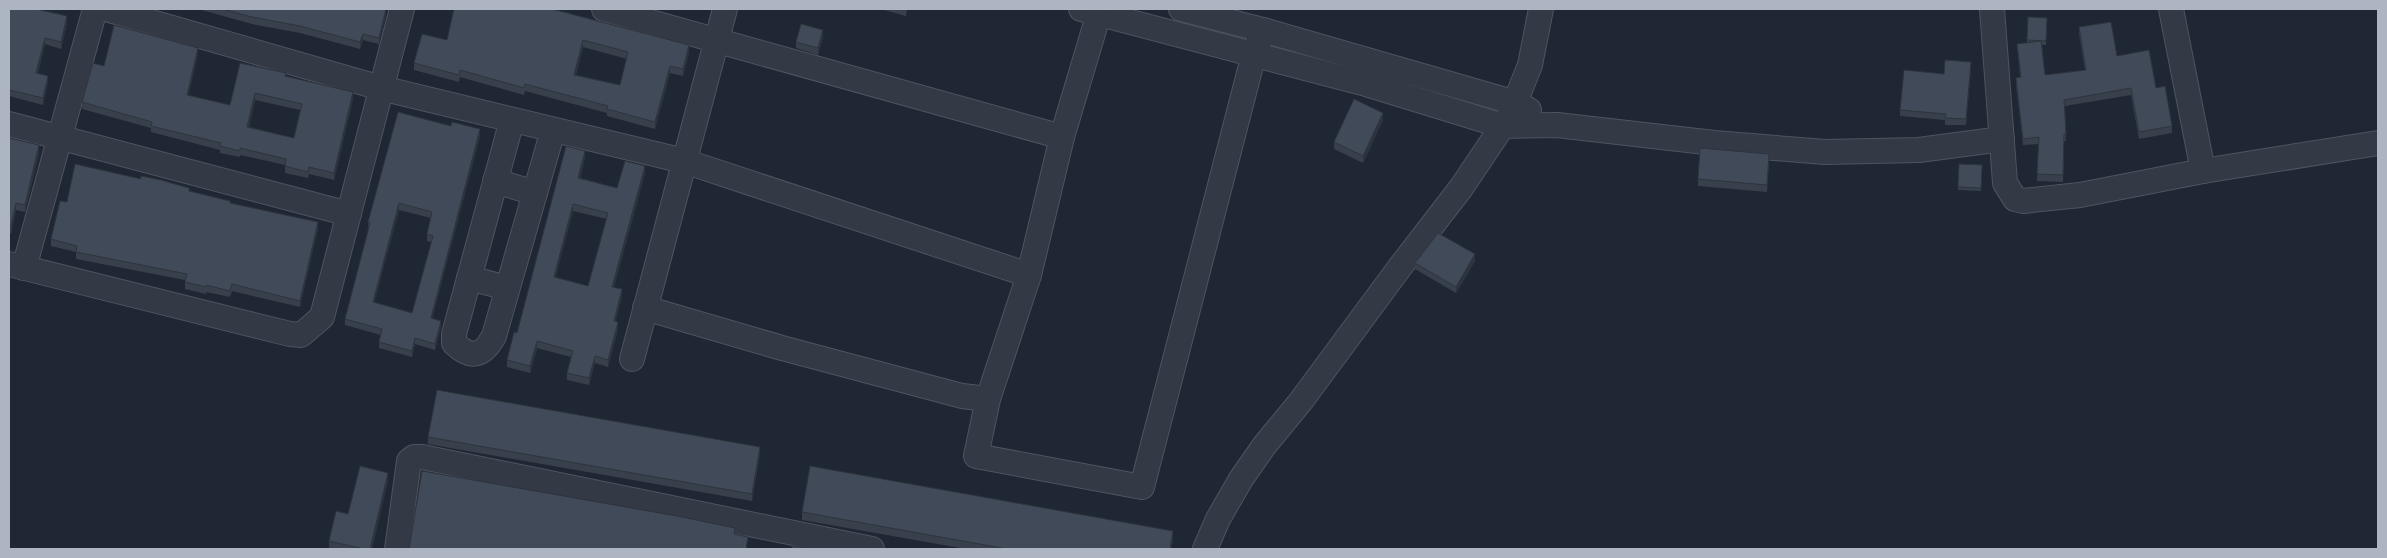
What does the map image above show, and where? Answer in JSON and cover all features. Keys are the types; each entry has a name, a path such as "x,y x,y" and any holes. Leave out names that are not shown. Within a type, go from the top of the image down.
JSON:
{"street":[{"path":"95,9 59,137 16,266 290,334 301,335 322,317 402,9"},
{"path":"106,9 381,88 684,161 1029,275"},
{"path":"604,9 715,42 1062,137"},
{"path":"632,359 724,9"},
{"path":"1182,9 1263,30 1516,103 1557,124"},
{"path":"1205,549 1218,519 1241,479 1260,452 1336,357 1382,291 1461,188 1503,126 1516,103 1530,65 1541,9"},
{"path":"1992,9 2005,183 2015,199 2023,201 2080,195 2203,171 2378,143"},
{"path":"2171,9 2203,171"},
{"path":"1263,30 1254,54 1142,487 976,456 988,399 1029,275 1090,11 1254,54 1503,126 1557,124 1714,143 1824,152 1919,150 2002,139"},
{"path":"1427,103 1435,80"},
{"path":"512,120 454,334 454,343 462,352 477,354 486,349 494,336 553,130"},
{"path":"9,124 349,214"},
{"path":"495,181 535,193"},
{"path":"469,278 508,288"},
{"path":"645,308 782,348 962,396 988,399"},
{"path":"398,549 409,461 414,457 770,539 872,549"}],"building":[{"path":"9,9 36,9 67,16 61,42 45,38 36,73 48,76 43,98 9,90"},
{"path":"222,9 386,9 379,38 363,34 360,42 300,26"},
{"path":"454,9 552,9 689,45 683,69 670,66 655,122 607,109 608,106 525,84 524,88 460,70 459,75 414,63 422,34 447,40","holes":["583,40 628,52 620,85 574,75"]},
{"path":"2028,17 2047,18 2046,41 2027,40"},
{"path":"2111,22 2117,56 2149,50 2156,88 2165,86 2172,126 2139,132 2131,88 2064,100 2066,134 2064,134 2063,175 2037,174 2039,137 2023,139 2016,78 2021,77 2017,44 2041,41 2045,75 2086,70 2079,27"},
{"path":"801,24 823,30 818,48 796,42"},
{"path":"114,25 198,48 187,95 230,105 240,63 286,73 285,76 353,92 334,173 309,167 308,172 285,166 286,159 240,148 240,151 220,146 221,143 151,126 152,122 82,102 93,63 104,66","holes":["255,93 302,104 294,138 247,127"]},
{"path":"1945,60 1971,62 1966,119 1945,118 1946,114 1900,110 1904,70 1944,74"},
{"path":"1354,99 1383,113 1363,156 1334,142"},
{"path":"398,112 451,126 452,122 480,129 431,318 441,321 435,344 415,338 412,351 379,342 382,329 345,319 370,223 368,222","holes":["399,203 432,212 427,234 433,236 412,313 373,302"]},
{"path":"9,138 39,145 25,205 16,203 11,226 9,226"},
{"path":"566,146 585,151 578,178 617,188 625,161 645,166 612,287 622,289 614,321 618,322 608,360 595,356 589,378 567,373 573,351 537,341 530,366 507,360 514,332 517,333","holes":["573,204 608,213 588,286 554,277"]},
{"path":"1700,148 1769,154 1767,185 1698,179"},
{"path":"75,164 141,179 141,176 161,180 189,188 189,191 230,201 230,203 318,222 300,301 232,284 230,291 185,282 187,274 76,252 77,246 51,239 60,201 67,202"},
{"path":"1959,164 1982,165 1981,188 1958,187"},
{"path":"1438,233 1475,254 1456,287 1415,263"},
{"path":"437,390 760,447 752,494 428,437"},
{"path":"360,466 388,473 370,549 329,541 336,511 348,514"},
{"path":"810,466 1173,531 1170,549 1007,549 802,512"},
{"path":"422,471 735,528 734,534 748,537 746,549 409,549"},
{"path":"792,546 812,549 792,549"}]}
